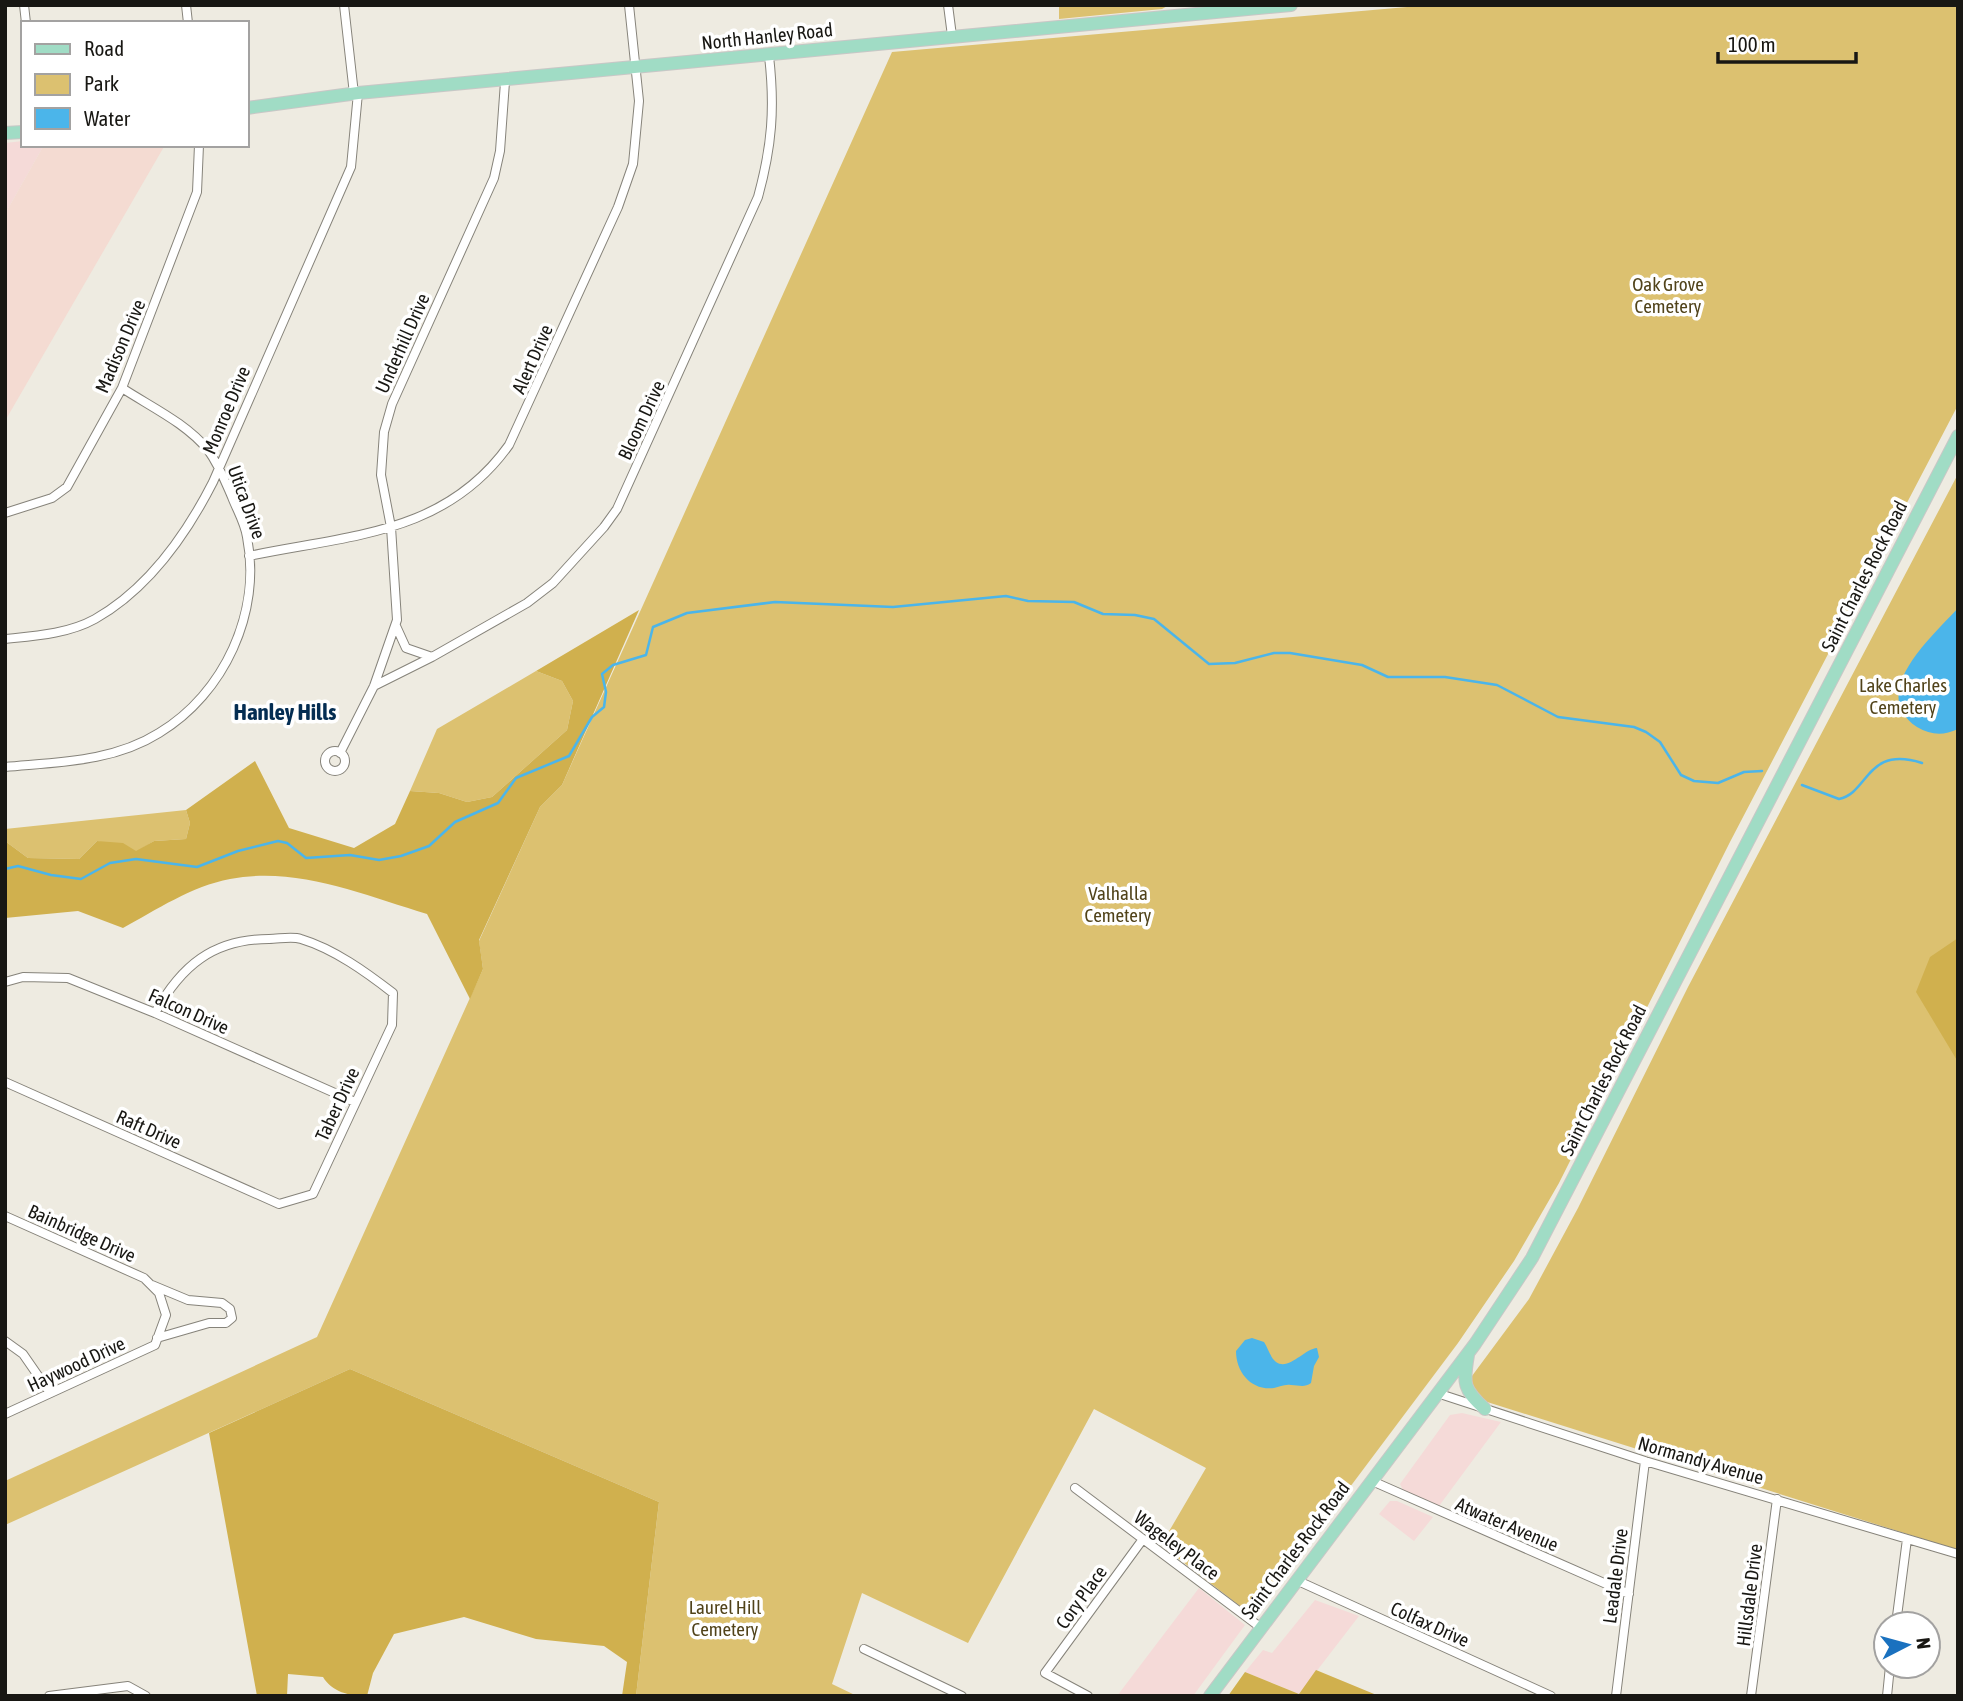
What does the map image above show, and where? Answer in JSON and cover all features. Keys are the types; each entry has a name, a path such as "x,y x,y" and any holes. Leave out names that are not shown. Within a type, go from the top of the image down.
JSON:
{"main road":[{"name":"North Hanley Road","path":"248,108 356,94 769,56 1175,10 1291,5"},
{"name":"Saint Charles Rock Road","path":"1210,1696 1468,1352 1508,1295 1556,1216 1958,436"},
{"path":"1468,1352 1464,1380 1466,1388 1485,1409"}],"street":[{"name":"Monroe Drive","path":"5,639 68,629 94,620 148,577 190,526 219,467 351,167 356,94 344,5"},
{"name":"Alert Drive","path":"249,556 391,527 419,518 465,493 486,474 509,445 626,190 639,122 629,5"},
{"path":"948,5 951,36"},
{"name":"Bloom Drive","path":"374,686 432,657 538,594 562,573 617,509 758,197 768,161 774,114 769,56"},
{"name":"Underhill Drive","path":"340,753 374,686 396,625 396,577 391,527 383,497 381,475 386,425 392,404 494,178 500,151 505,82"},
{"name":"Madison Drive","path":"5,513 42,502 67,487 122,388 197,192 199,147"},
{"name":"Utica Drive","path":"5,767 99,758 158,734 201,701 223,671 239,634 247,599 247,534 219,467 192,433 122,388"},
{"path":"396,625 406,648 432,657"},
{"name":"Taber Drive","path":"155,1013 172,982 209,950 256,939 299,938 361,969 393,993 392,1025 313,1194 279,1204"},
{"name":"Falcon Drive","path":"5,982 23,976 63,977 155,1013 355,1102"},
{"name":"Raft Drive","path":"5,1082 279,1204"},
{"name":"Bainbridge Drive","path":"5,1216 144,1278 159,1293 166,1315 157,1338"},
{"name":"Haywood Drive","path":"5,1414 155,1345 157,1338 209,1323 226,1323 232,1318 230,1309 222,1303 200,1303 150,1284"},
{"path":"5,1341 23,1354 50,1393"},
{"name":"Normandy Avenue","path":"1437,1393 1645,1461 1958,1554"},
{"name":"Leadale Drive","path":"1616,1696 1645,1461"},
{"name":"Atwater Avenue","path":"1372,1481 1629,1594"},
{"name":"Wageley Place","path":"1074,1488 1260,1627"},
{"name":"Hillsdale Drive","path":"1751,1696 1777,1499"},
{"name":"Cory Place","path":"1088,1696 1045,1673 1143,1539"},
{"path":"1898,1610 1907,1539"},
{"name":"Colfax Drive","path":"1296,1580 1551,1696"},
{"path":"863,1649 962,1696"},
{"path":"49,1696 128,1685 146,1696"}],"shaded area":[{"path":"21,141 21,147 43,147 5,214 5,143"},
{"path":"43,147 164,147 5,421 5,214"},
{"path":"639,610 562,785 540,807 479,940 483,969 470,999 427,914 355,891 305,879 255,876 216,882 175,899 123,928 78,911 5,918 5,841 28,858 79,859 97,841 123,843 136,851 154,841 186,839 190,823 186,810 255,761 289,828 354,848 395,824 410,791 439,793 467,802 492,797 567,730 573,701 562,681 536,671"},
{"path":"1958,938 1958,1062 1916,992 1930,957"},
{"path":"350,1369 659,1502 636,1696 622,1696 627,1662 604,1646 536,1639 464,1617 394,1634 373,1673 367,1696 342,1692 331,1686 323,1677 288,1674 287,1696 257,1696 209,1433"},
{"path":"1462,1413 1501,1422 1439,1506 1403,1490 1400,1484 1450,1415"},
{"path":"1390,1501 1397,1501 1433,1517 1414,1541 1379,1514"},
{"path":"1199,1588 1245,1625 1193,1696 1117,1696"},
{"path":"1315,1600 1359,1616 1299,1694 1245,1672 1263,1650 1272,1653"},
{"path":"1316,1670 1379,1696 1228,1696 1245,1672 1299,1694"}],"green space":[{"path":"1059,5 1169,5 1162,9 1059,19"},
{"name":"Valhalla Cemetery","path":"1430,5 1958,5 1958,405 1730,842 1559,1183 1514,1261 1458,1343 1257,1611 1249,1613 1161,1545 1206,1468 1094,1409 968,1643 862,1593 832,1684 857,1696 636,1696 659,1502 350,1369 5,1525 5,1481 317,1337 483,969 479,941 540,807 562,785 892,52"},
{"name":"Lake Charles Cemetery","path":"1958,474 1958,1550 1484,1401 1477,1397 1469,1380 1529,1299 1578,1208 1688,987"},
{"path":"536,671 562,681 573,701 567,730 492,797 467,802 439,793 410,791 437,729"},
{"path":"186,810 190,823 186,839 154,841 136,852 97,841 79,859 28,858 5,841 5,829"}],"water":[{"path":"1958,608 1958,729 1942,734 1927,732 1917,727 1903,713 1899,698 1901,682 1921,649"},
{"path":"1252,1338 1264,1342 1274,1360 1281,1364 1291,1362 1317,1348 1319,1357 1314,1366 1311,1383 1304,1386 1266,1388 1252,1383 1242,1373 1236,1351 1245,1340"}],"waterway":[{"path":"5,869 18,866 51,875 81,879 110,863 136,859 197,867 238,851 278,841 287,843 306,858 350,855 379,860 401,856 429,846 455,822 498,803 516,778 569,756 592,717 604,707 606,692 602,674 613,665 646,655 653,627 687,613 775,602 893,607 1006,596 1028,601 1074,602 1103,614 1135,615 1154,619 1209,664 1235,663 1274,653 1290,653 1362,665 1388,677 1445,677 1497,685 1558,717 1634,727 1646,732 1660,742 1681,775 1694,781 1718,783 1744,772 1762,771"},
{"path":"1802,785 1839,799 1849,795 1879,765 1890,760 1904,759 1922,763"}],"district":[{"name":"Hanley Hills","path":"285,712"}],"park label":[{"name":"Oak Grove Cemetery","path":"1668,295"},
{"name":"Laurel Hill Cemetery","path":"725,1618"}]}
